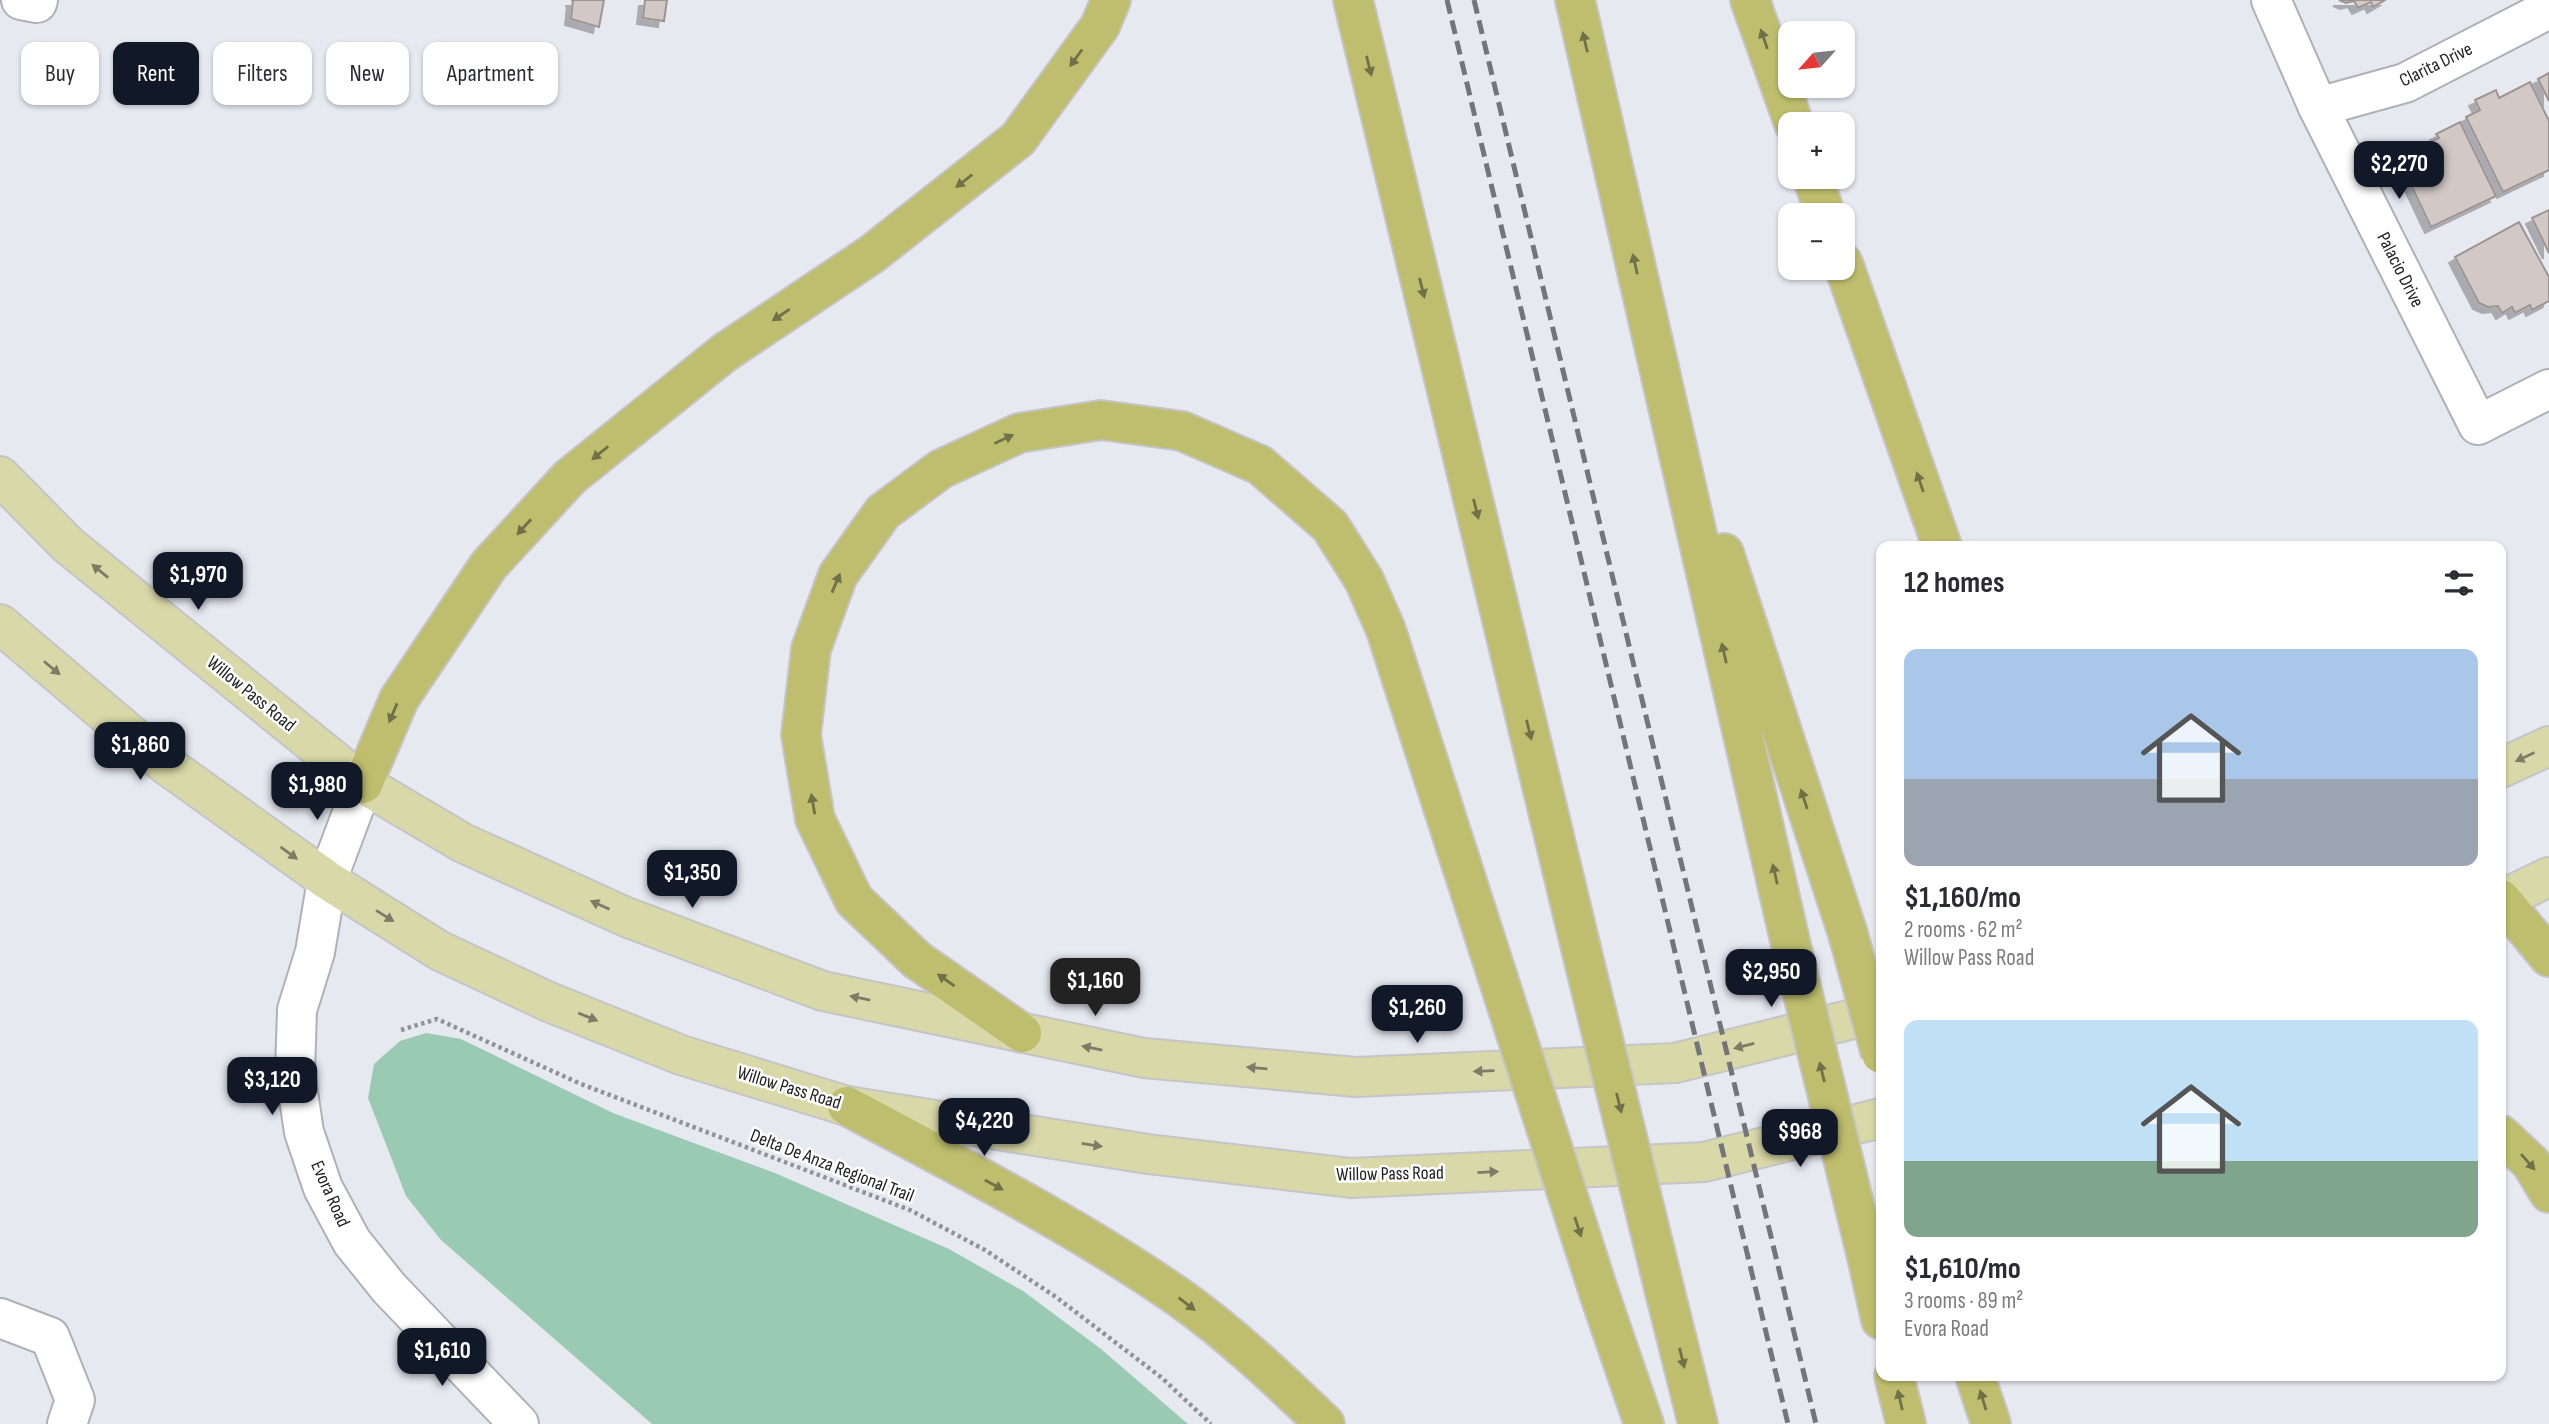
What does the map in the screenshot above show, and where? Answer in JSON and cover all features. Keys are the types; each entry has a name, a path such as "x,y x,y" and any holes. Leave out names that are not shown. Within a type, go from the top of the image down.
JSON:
{"highway":[{"path":"363,784 399,699 489,565 570,477 724,353 872,254 1018,139 1100,26 1111,0"},
{"path":"1353,0 1698,1424"},
{"path":"1575,0 1790,941 1876,1298"},
{"path":"1750,0 1790,112"},
{"path":"1849,280 1940,541"},
{"path":"1647,313 1848,934 1876,1037"},
{"path":"1022,1033 917,960 854,900 815,819 801,735 811,649 838,575 883,512 941,469 1019,433 1101,420 1182,431 1260,465 1330,526 1364,580 1386,630 1600,1296 1644,1424"},
{"path":"2506,905 2549,957"},
{"path":"847,1106 1095,1242 1182,1300 1262,1364 1325,1424"},
{"path":"2506,1140 2531,1163 2549,1193"},
{"path":"1895,1381 1906,1424"},
{"path":"1977,1381 1991,1424"}],"main road":[{"name":"Willow Pass Road","path":"0,476 68,545 363,784 463,843 625,917 823,990 1144,1058 1356,1077 1675,1063 1876,1013"},
{"name":"Willow Pass Road","path":"0,624 166,764 327,880 440,951 549,1002 681,1055 847,1106 1148,1154 1351,1178 1704,1162 1876,1119"},
{"path":"2506,766 2549,746"},
{"path":"2506,897 2549,877"}],"street":[{"path":"21,0 37,3 38,0"},
{"name":"Palacio Drive","path":"2271,0 2318,107 2478,425 2549,389"},
{"name":"Clarita Drive","path":"2318,107 2405,83 2549,9"},
{"name":"Evora Road","path":"363,784 327,880 315,952 297,1010 295,1072 304,1132 323,1188 352,1242 389,1288 519,1424"},
{"path":"0,1318 50,1337 75,1400 67,1424"}],"path":[{"name":"Delta De Anza Regional Trail","path":"401,1030 437,1018 581,1084 910,1210 985,1250 1056,1297 1162,1378 1211,1424"}],"green space":[{"path":"426,1033 461,1039 613,1113 775,1173 949,1249 1023,1291 1101,1349 1188,1424 652,1424 441,1240 406,1196 368,1098 374,1064 400,1041"}],"building":[{"path":"573,0 604,0 599,27 571,19"},
{"path":"645,0 667,0 664,21 643,18"},
{"path":"2339,0 2385,0 2373,7 2371,2 2358,8 2354,1 2346,3"},
{"path":"2549,73 2549,101 2538,79"},
{"path":"2530,82 2549,121 2549,170 2503,192 2466,117 2480,110 2475,100 2496,90 2499,98"},
{"path":"2460,122 2496,196 2431,227 2403,168 2415,162 2411,152 2439,138 2436,134"},
{"path":"2549,210 2549,253 2532,218"},
{"path":"2519,222 2549,277 2549,301 2532,310 2530,305 2515,313 2512,307 2502,313 2498,306 2488,307 2479,303 2455,257"}],"railway":[{"path":"1447,0 1788,1424"},
{"path":"1474,0 1816,1424"}]}
